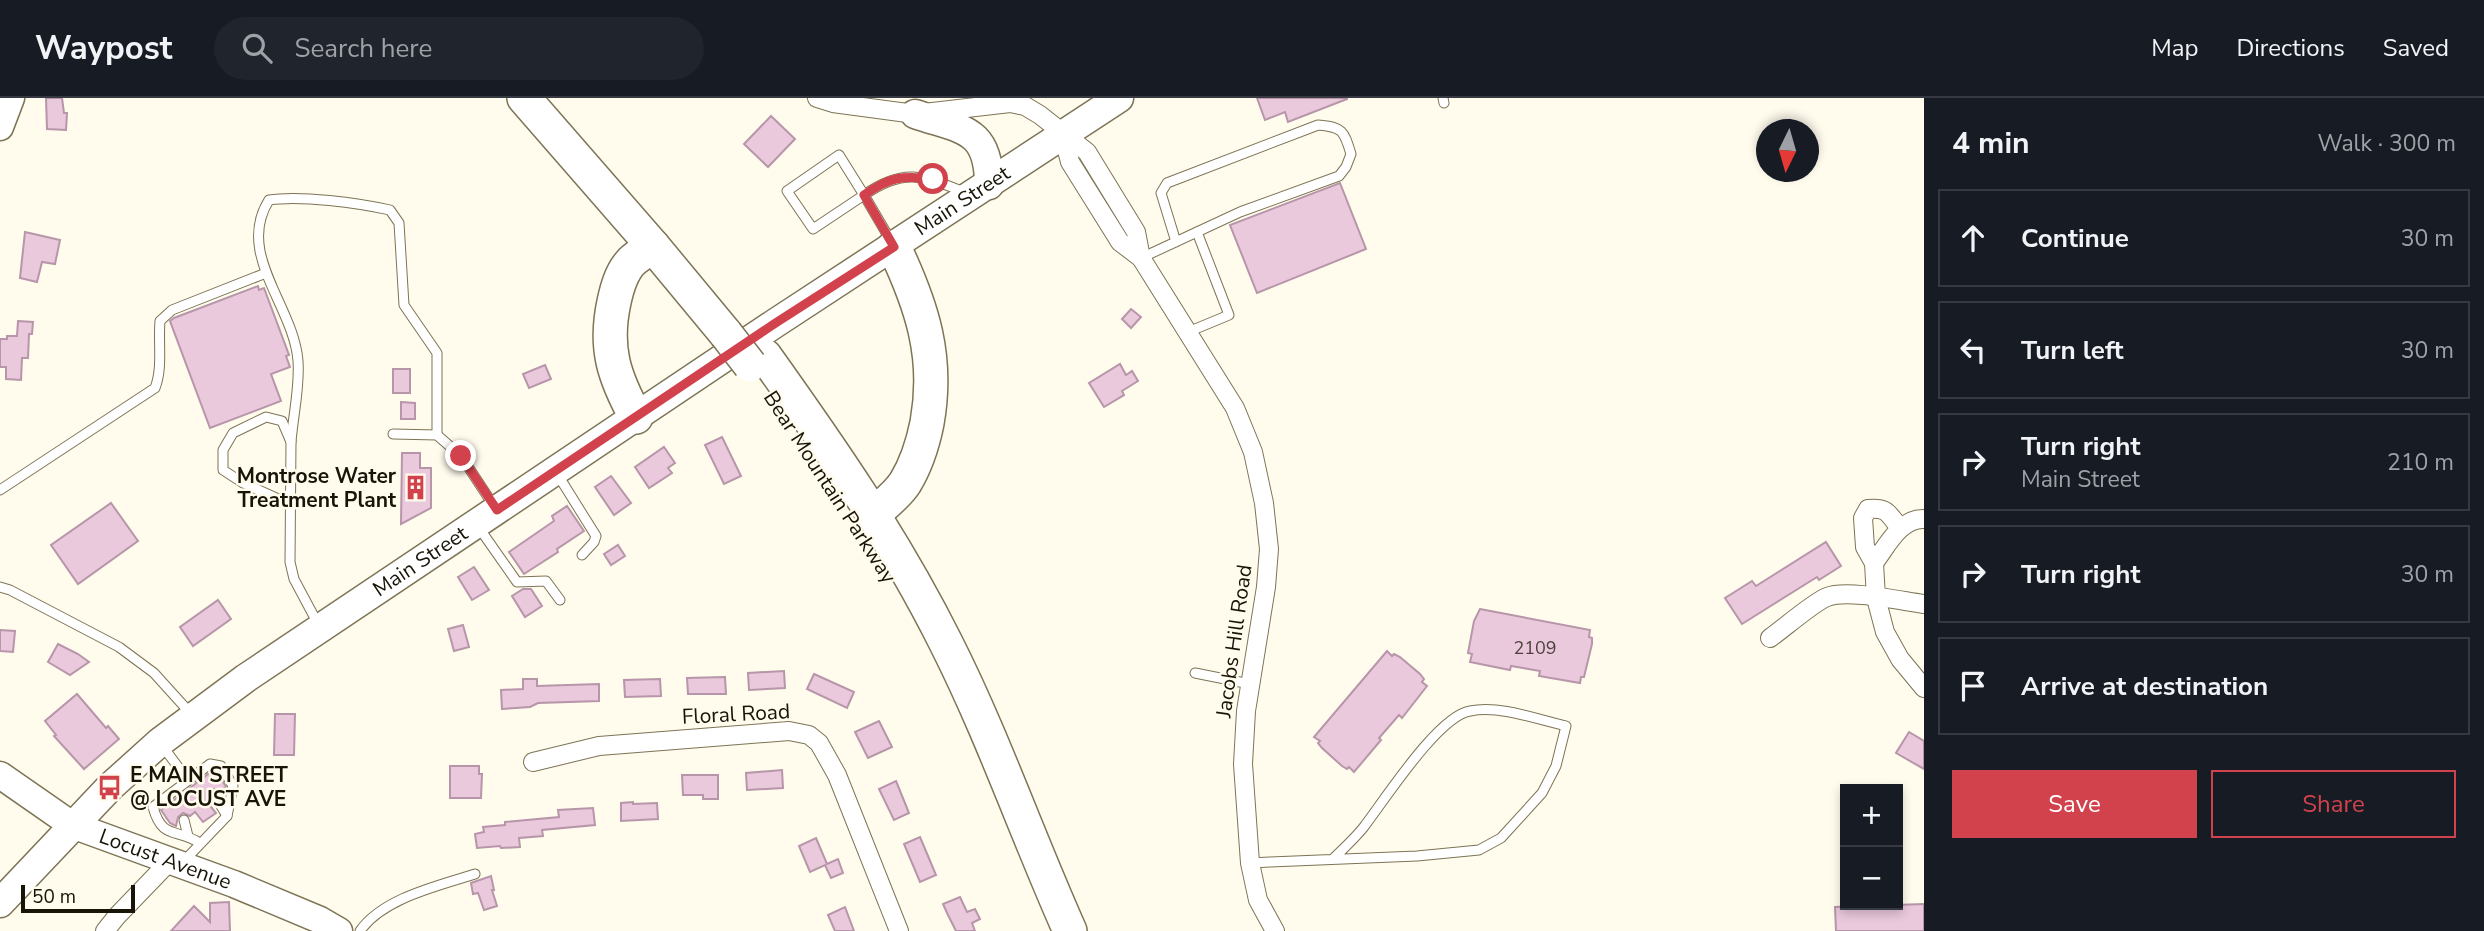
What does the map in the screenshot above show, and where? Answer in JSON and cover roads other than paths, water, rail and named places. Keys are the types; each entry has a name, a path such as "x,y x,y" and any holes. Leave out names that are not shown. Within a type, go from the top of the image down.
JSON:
{"highway":[{"name":"Bear Mountain Parkway","path":"524,98 653,246 733,329"},
{"name":"Bear Mountain Parkway","path":"547,98 667,235 733,329 835,454 875,513 935,620 971,695 1070,931"},
{"path":"588,170 606,206 615,234 619,262 610,324 610,353 617,380 636,416"},
{"path":"617,289 632,262 653,246"},
{"path":"875,513 899,491 911,472 925,433 930,402 931,362 927,334 913,290 894,247"},
{"name":"Bear Mountain Parkway","path":"757,360 859,524 923,639 979,758 1049,931"}],"main road":[{"name":"Main Street","path":"0,903 72,825 160,742 193,716 636,416 1119,98"},
{"path":"915,114 968,132 976,138 987,155 980,190"}],"street":[{"path":"0,127 11,98"},
{"name":"Jacobs Hill Road","path":"817,98 833,103 915,114 1010,103 1025,106 1040,115 1087,152 1136,232 1141,258 1235,408 1253,452 1264,503 1269,549 1266,587 1246,711 1243,764 1250,863 1258,900 1275,931"},
{"path":"1900,528 1885,510 1868,509 1863,518 1865,547 1874,563 1876,598 1885,632 1900,659 1924,688"},
{"path":"1874,563 1900,528 1914,519 1924,519"},
{"path":"1770,638 1827,597 1854,593 1924,604"},
{"name":"Floral Road","path":"533,762 599,746 789,731 809,735 819,743 837,775 899,931"},
{"name":"Locust Avenue","path":"0,775 72,825 259,894 339,931"},
{"path":"105,931 117,916 175,863"}],"lane":[{"path":"1141,258 1176,242 1240,212 1339,176 1351,154 1345,135 1336,127 1318,125 1167,183 1161,193 1176,242"},
{"path":"894,247 864,195 839,155 822,173 806,184 787,191 813,229 827,216 864,195 885,180 910,176 980,190"},
{"path":"320,628 294,579 290,562 291,442 298,362 293,334 266,273 259,249 259,216 269,200 283,197 390,210 399,223 404,304 437,353 437,435"},
{"path":"1188,332 1229,315 1197,232"},
{"path":"0,490 155,388 161,374 158,346 160,321 172,310 266,273"},
{"path":"291,442 282,421 266,417 233,433 223,450 223,470 243,484 292,505"},
{"path":"393,435 437,435 461,456 517,582 546,581 560,600"},
{"path":"555,471 596,536 582,555"},
{"path":"0,587 119,647 153,673 193,716"},
{"path":"1195,673 1250,684"},
{"path":"1250,863 1418,856 1479,850 1501,838 1542,793 1556,766 1566,726 1490,709 1468,711 1454,718 1432,738 1360,831 1333,859"},
{"path":"160,742 187,779"},
{"path":"175,863 200,843 227,816 233,786 221,766 210,764 198,775 187,779 167,800 153,807 158,823 170,832 188,835 200,843"},
{"path":"215,796 227,816"},
{"path":"184,821 188,835"},
{"path":"359,931 382,909 475,873"}],"place":[{"name":"Montrose Water Treatment Plant","path":"416,488"},
{"name":"E MAIN STREET @ LOCUST AVE","path":"110,787"}]}
